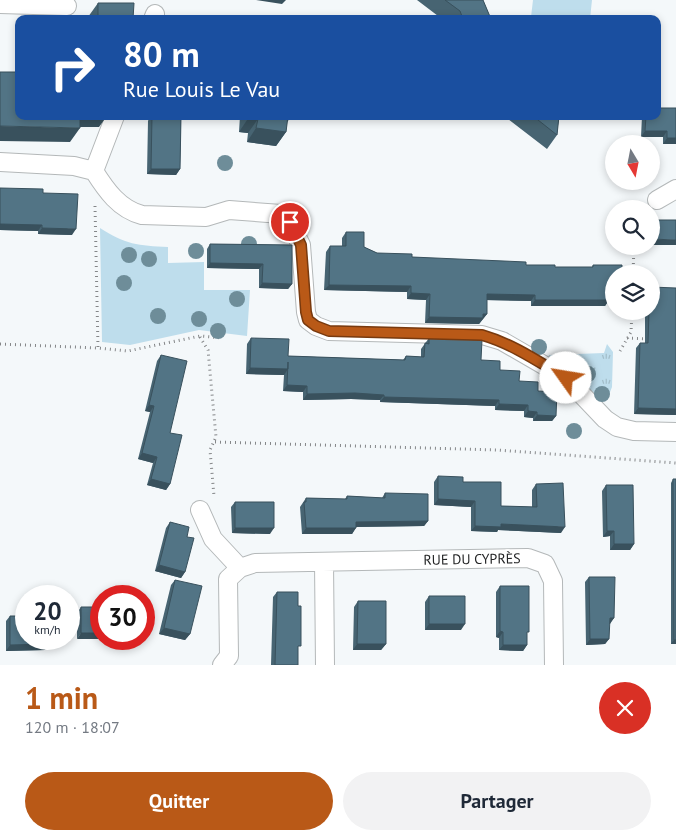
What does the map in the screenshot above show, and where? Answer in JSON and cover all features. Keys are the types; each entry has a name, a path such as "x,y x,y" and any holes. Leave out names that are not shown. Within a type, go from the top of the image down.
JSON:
{"street":[{"path":"0,4 67,6"},
{"path":"94,171 113,120"},
{"path":"0,162 74,166 94,171 104,187 122,206 142,215 206,217 229,210 281,214 290,222 301,245 306,312 308,320 316,326 329,331 482,335 509,345 566,378 605,419 617,427 634,431 676,432"},
{"path":"657,200 676,189"},
{"path":"207,506 214,539 240,568 228,579 229,656 222,665"},
{"name":"RUE DU CYPRÈS","path":"240,568 255,563 528,558 545,564 553,581 554,665"},
{"path":"324,562 325,665"}],"path":[{"path":"94,171 98,348"},
{"path":"620,351 631,332 632,320"},
{"path":"200,336 208,350 216,437 210,450 207,506"},
{"path":"0,344 128,351 200,336 223,338"},
{"path":"628,338 657,339"},
{"path":"215,442 497,450 676,463"}],"green space":[{"path":"533,0 592,0 590,15 531,15"},
{"path":"100,228 124,241 149,246 168,247 168,263 204,262 204,290 250,290 247,336 199,330 130,345 102,342"},
{"path":"607,344 613,352 612,387 607,400 602,401 546,357 550,355 604,353"}],"building":[{"path":"445,0 483,0 489,15 462,15 460,11"},
{"path":"98,3 134,3 133,15 98,15"},
{"path":"0,72 15,72 15,120 80,120 80,128 0,126"},
{"path":"661,108 676,108 676,138 667,138 667,131 645,131 646,120 661,120"},
{"path":"152,120 181,120 180,169 151,169"},
{"path":"258,120 288,120 286,132 256,128"},
{"path":"538,120 559,120 557,135"},
{"path":"0,188 43,189 43,193 78,194 76,229 42,228 42,225 0,224"},
{"path":"660,220 676,220 676,240 660,239"},
{"path":"346,232 364,232 364,247 377,253 412,254 412,257 526,262 526,265 555,265 555,267 593,267 593,265 605,265 605,300 535,300 535,295 487,294 487,314 483,314 483,318 429,317 430,294 411,293 411,286 329,285 330,246 346,246"},
{"path":"210,244 292,245 292,284 262,283 263,264 210,263"},
{"path":"660,287 676,288 676,409 638,408 640,343 648,343 649,320 660,320"},
{"path":"251,338 289,339 288,356 405,360 406,356 424,357 425,343 429,344 429,338 482,340 481,360 500,361 500,370 520,371 519,381 538,382 538,391 557,392 556,416 537,415 537,412 528,411 528,405 499,404 499,400 384,397 384,395 355,393 307,394 307,386 287,385 288,369 250,368"},
{"path":"161,355 187,361 170,433 182,435 170,484 151,479 157,457 142,453 154,406 149,405"},
{"path":"438,476 463,477 463,482 501,482 501,506 537,507 536,484 563,483 565,527 501,524 501,527 475,526 475,501 438,499"},
{"path":"673,479 676,479 676,640 674,640"},
{"path":"606,485 633,485 634,544 614,544 614,531 607,531"},
{"path":"385,493 428,494 428,521 356,522 356,528 306,528 304,502 306,502 306,498 347,499 347,496 385,498"},
{"path":"235,502 274,502 274,528 235,528"},
{"path":"170,522 189,527 187,537 194,538 185,572 159,565"},
{"path":"589,577 615,577 614,618 610,618 609,639 590,639"},
{"path":"175,580 202,586 190,634 164,628"},
{"path":"500,586 529,586 529,632 527,632 527,645 503,645 503,632 500,631"},
{"path":"277,592 298,592 298,606 301,606 301,646 298,646 298,665 275,665"},
{"path":"429,596 465,596 465,624 429,624"},
{"path":"358,601 386,601 386,644 357,644"},
{"path":"81,607 90,607 90,633 81,633"},
{"path":"10,616 15,616 15,645 10,645"}],"route":[{"path":"290,222 301,245 308,320 316,326 329,331 482,335 512,346 566,378"}]}
